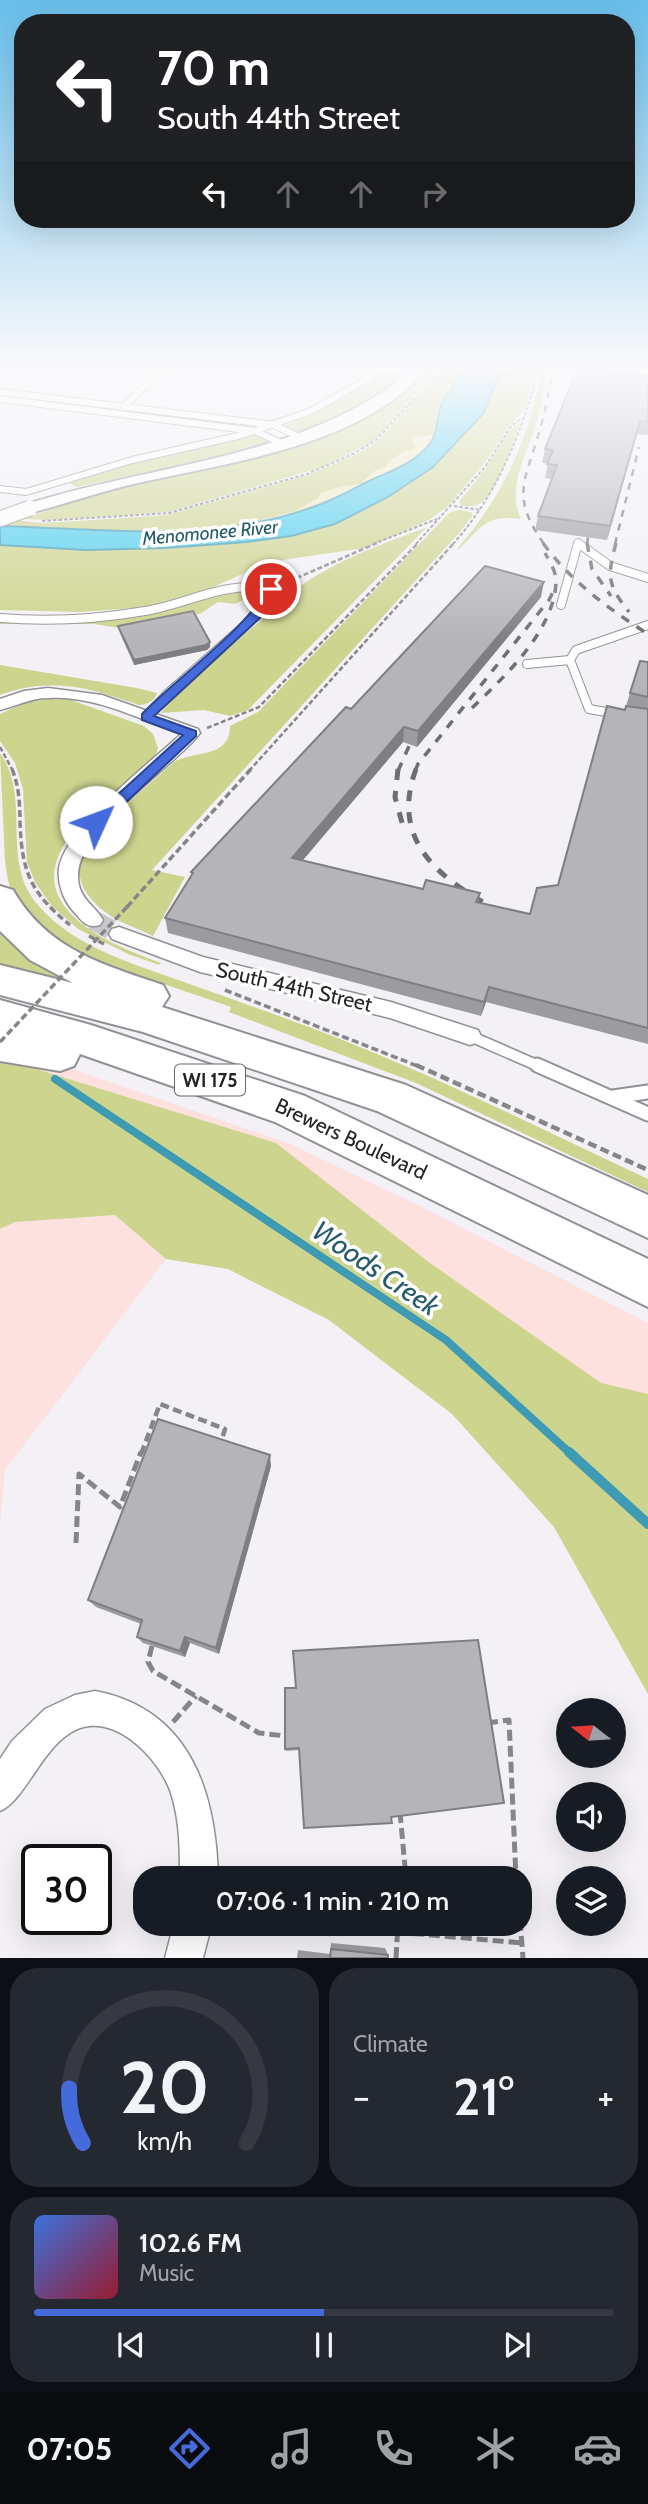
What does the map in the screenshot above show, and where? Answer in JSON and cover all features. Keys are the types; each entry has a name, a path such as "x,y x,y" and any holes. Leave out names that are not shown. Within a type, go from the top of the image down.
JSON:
{"highway":[{"path":"0,899 17,927 28,939 75,968 246,1031 391,1098"},
{"name":"Brewers Boulevard","path":"0,980 145,1017 391,1098 648,1217"},
{"name":"Brewers Boulevard","path":"0,1016 91,1041 290,1109 648,1284"},
{"path":"0,1044 80,1058 152,1079 295,1125 411,1167"}],"street":[{"path":"0,519 34,515 72,495 211,461"},
{"path":"0,705 30,694 69,692 192,733 96,822 75,848 70,861 69,884 80,907 93,920"},
{"name":"South 44th Street","path":"119,934 160,952 200,964 391,1010 470,1036"},
{"path":"0,1793 13,1768 44,1731 65,1716 90,1707 126,1715 158,1739 185,1783 199,1838 199,1866"},
{"path":"184,1958 189,1936"}],"lane":[{"path":"0,489 26,492 127,461"},
{"path":"54,483 63,486 72,495"},
{"path":"561,605 578,543 610,566 648,578"},
{"path":"0,618 122,614 185,601 237,585 248,584 271,589 258,614 167,694 146,717"},
{"path":"570,660 576,650 648,625"},
{"path":"527,664 570,660"},
{"path":"570,660 589,709 624,715"},
{"path":"470,1036 648,1114"},
{"path":"610,1097 648,1092"}],"path":[{"path":"34,515 169,513 307,474 336,461"},
{"path":"192,733 259,707 453,506 489,461"},
{"path":"0,1044 411,593 480,510 508,461"},
{"path":"453,506 480,510"},
{"path":"271,589 333,559 440,517"},
{"path":"76,1543 79,1474 120,1507 160,1404 225,1429 219,1449"},
{"path":"152,1646 148,1662 153,1671 259,1733 286,1736"},
{"path":"158,1739 196,1696"},
{"path":"484,1723 509,1720 515,1866"},
{"path":"399,1798 405,1866"},
{"path":"397,1936 397,1958"},
{"path":"442,1936 522,1943"},
{"path":"521,1936 523,1958"}],"shaded area":[{"path":"16,1059 72,1069 288,1143 420,1206 648,1323 648,1694 554,1527 452,1414 329,1320 228,1269 166,1259 5,1470 0,1525 0,1076"}],"green space":[{"path":"137,461 194,461 77,487 69,483"},
{"path":"242,461 334,461 323,467 168,512 24,519 100,494"},
{"path":"340,461 409,461 320,505 246,524 209,529 85,531 0,526 0,519 45,523 167,515 308,475"},
{"path":"438,461 486,461 448,506 429,520 365,548 268,562 209,589 146,607 82,612 0,610 0,545 85,550 165,548 291,536 335,524 388,497"},
{"path":"490,461 506,461 492,490 485,498 479,504 462,506 459,502"},
{"path":"514,461 522,461 516,495 521,519 492,520 457,549 487,510"},
{"path":"459,510 471,512 473,515 459,533 152,870 185,877 153,936 100,908 87,894 80,877 81,863 100,831 174,762 210,752 224,744 230,726 258,712 449,513"},
{"path":"427,527 248,710 230,716 204,710 161,713 181,689 302,585 347,559"},
{"path":"257,587 257,593 235,604 218,602 200,614 119,628 94,624 0,624 0,621 99,618 235,589"},
{"path":"0,665 157,693 150,702 139,705 87,689 54,685 19,689 0,695"},
{"path":"51,699 71,700 144,726 153,734 158,748 156,754 89,814 70,836 57,861 55,883 62,902 76,919 95,933 161,963 159,965 128,954 78,929 51,905 35,882 27,862 23,789 15,763 0,741 0,714 24,703"},
{"path":"0,753 14,789 17,849 26,887 37,904 71,934 110,955 326,1033 434,1079 648,1179 648,1192 416,1083 229,1012 231,1007 91,959 44,935 12,894 8,880"},
{"path":"0,926 90,987 0,968"},
{"path":"0,1061 10,1061 276,1143 430,1263 601,1383 648,1394 648,1694 554,1527 452,1414 329,1320 228,1269 166,1259 115,1215 15,1222 0,1229"}],"sand":[{"path":"408,461 373,482 295,511 318,498 321,493 360,484 376,470 386,467 388,462"}],"water":[{"name":"Menomonee River","path":"408,461 438,461 388,497 335,524 291,536 165,548 86,550 0,545 0,526 162,531 243,525 283,517 321,504"}],"building":[{"path":"548,461 628,461 610,526 538,516 557,465 547,464"},
{"path":"485,566 544,582 418,731 404,727 292,858 423,889 426,880 480,893 476,902 530,914 537,888 558,885 607,706 625,710 626,706 648,709 648,1028 489,987 484,1002 165,918 193,873 191,872 346,707 351,709"},
{"path":"193,611 210,642 134,660 118,626"},
{"path":"640,661 648,662 648,697 630,693"},
{"path":"158,1419 270,1455 216,1648 185,1637 180,1651 137,1637 142,1620 88,1600"},
{"path":"478,1640 504,1803 391,1817 392,1823 304,1828 299,1748 285,1749 285,1688 296,1688 293,1651"},
{"path":"331,1949 388,1955 388,1958 330,1958"}],"waterway":[{"name":"Woods Creek","path":"55,1079 446,1340 571,1454"},
{"name":"Woods Creek","path":"569,1452 648,1524"}],"tunnel":[{"path":"93,920 119,934"}],"railway":[{"path":"530,461 525,478 524,501 527,514 544,544"},
{"path":"615,544 635,461"},
{"path":"587,543 588,537"},
{"path":"543,543 565,570 591,593 648,634"},
{"path":"587,543 592,569 611,596"},
{"path":"616,543 611,564 611,580 616,594 629,612"},
{"path":"545,553 556,579 555,589"},
{"path":"415,771 549,600 555,589"},
{"path":"472,708 499,682 537,636 553,601 555,589"},
{"path":"398,771 410,744"},
{"path":"398,769 395,797 404,830"},
{"path":"416,769 409,795 410,819 416,840 443,874 462,889 505,914"}],"route":[{"path":"96,822 192,733 146,717 167,694 258,614 271,589"}]}
